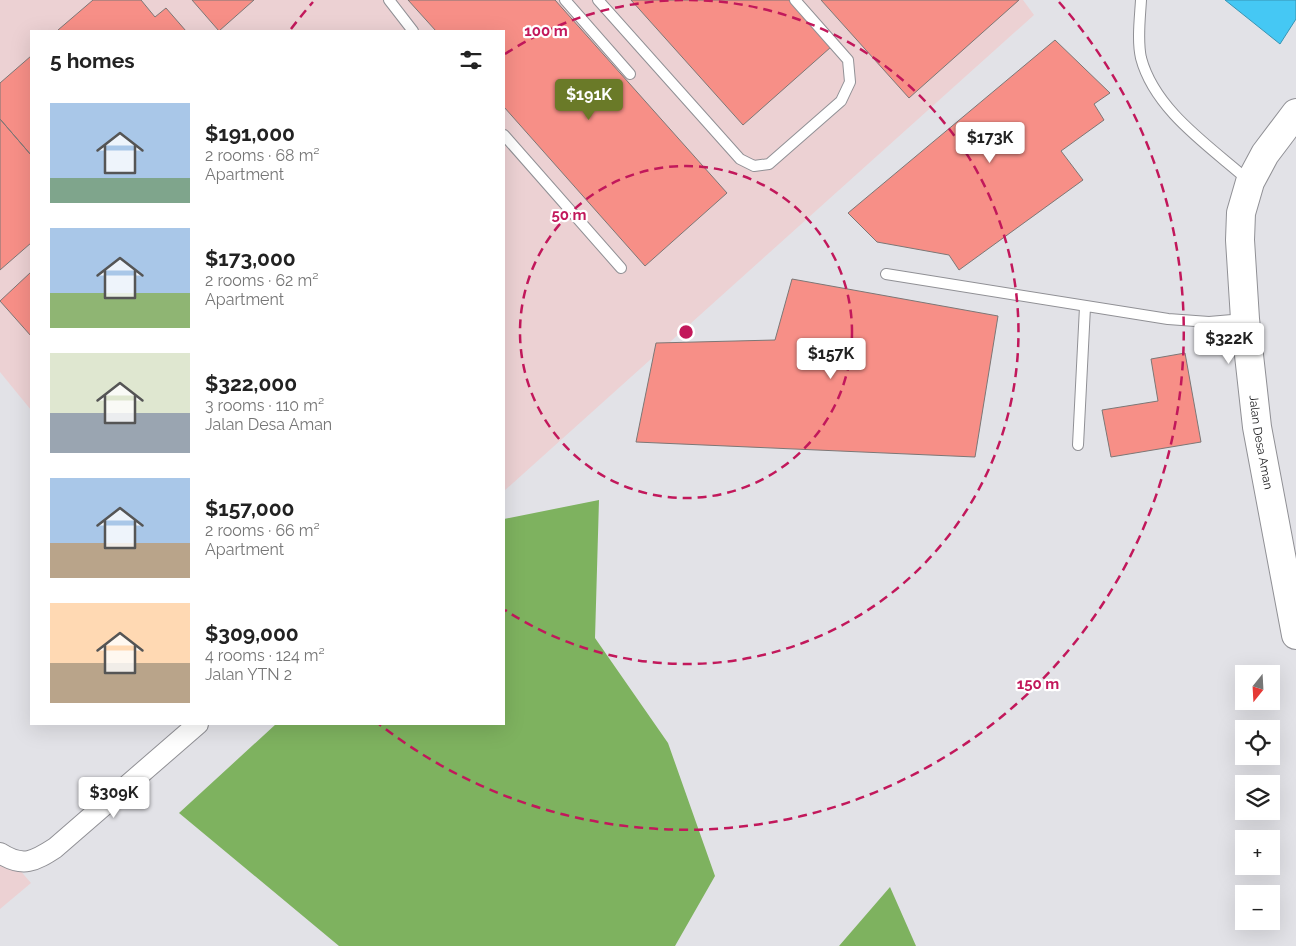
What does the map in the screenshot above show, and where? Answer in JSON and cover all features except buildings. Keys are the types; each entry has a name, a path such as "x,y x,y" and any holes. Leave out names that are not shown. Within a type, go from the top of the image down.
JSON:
{"street":[{"name":"Jalan Desa Aman","path":"1296,113 1266,154 1250,182 1241,212 1240,240 1245,319 1257,427 1296,634"},
{"path":"0,854 10,860 34,862 197,725"}],"lane":[{"path":"389,0 412,30"},
{"path":"565,0 630,74"},
{"path":"598,0 740,159 754,166 769,164 841,101 850,82 848,60 795,0"},
{"path":"1141,0 1141,58 1156,90 1177,118 1250,182"},
{"path":"505,135 621,268"},
{"path":"886,274 1085,307 1208,322 1245,319"},
{"path":"1078,444 1085,307"}],"shaded area":[{"path":"0,0 1023,0 1034,15 505,490 505,30 30,30 30,409 0,372"},
{"path":"0,847 31,883 0,909"}],"green space":[{"path":"599,500 595,638 668,743 715,876 675,946 339,946 179,813 275,725 505,725 505,519"},
{"path":"890,887 916,946 839,946"}],"water":[{"path":"1225,0 1296,0 1296,19 1280,44"}]}
